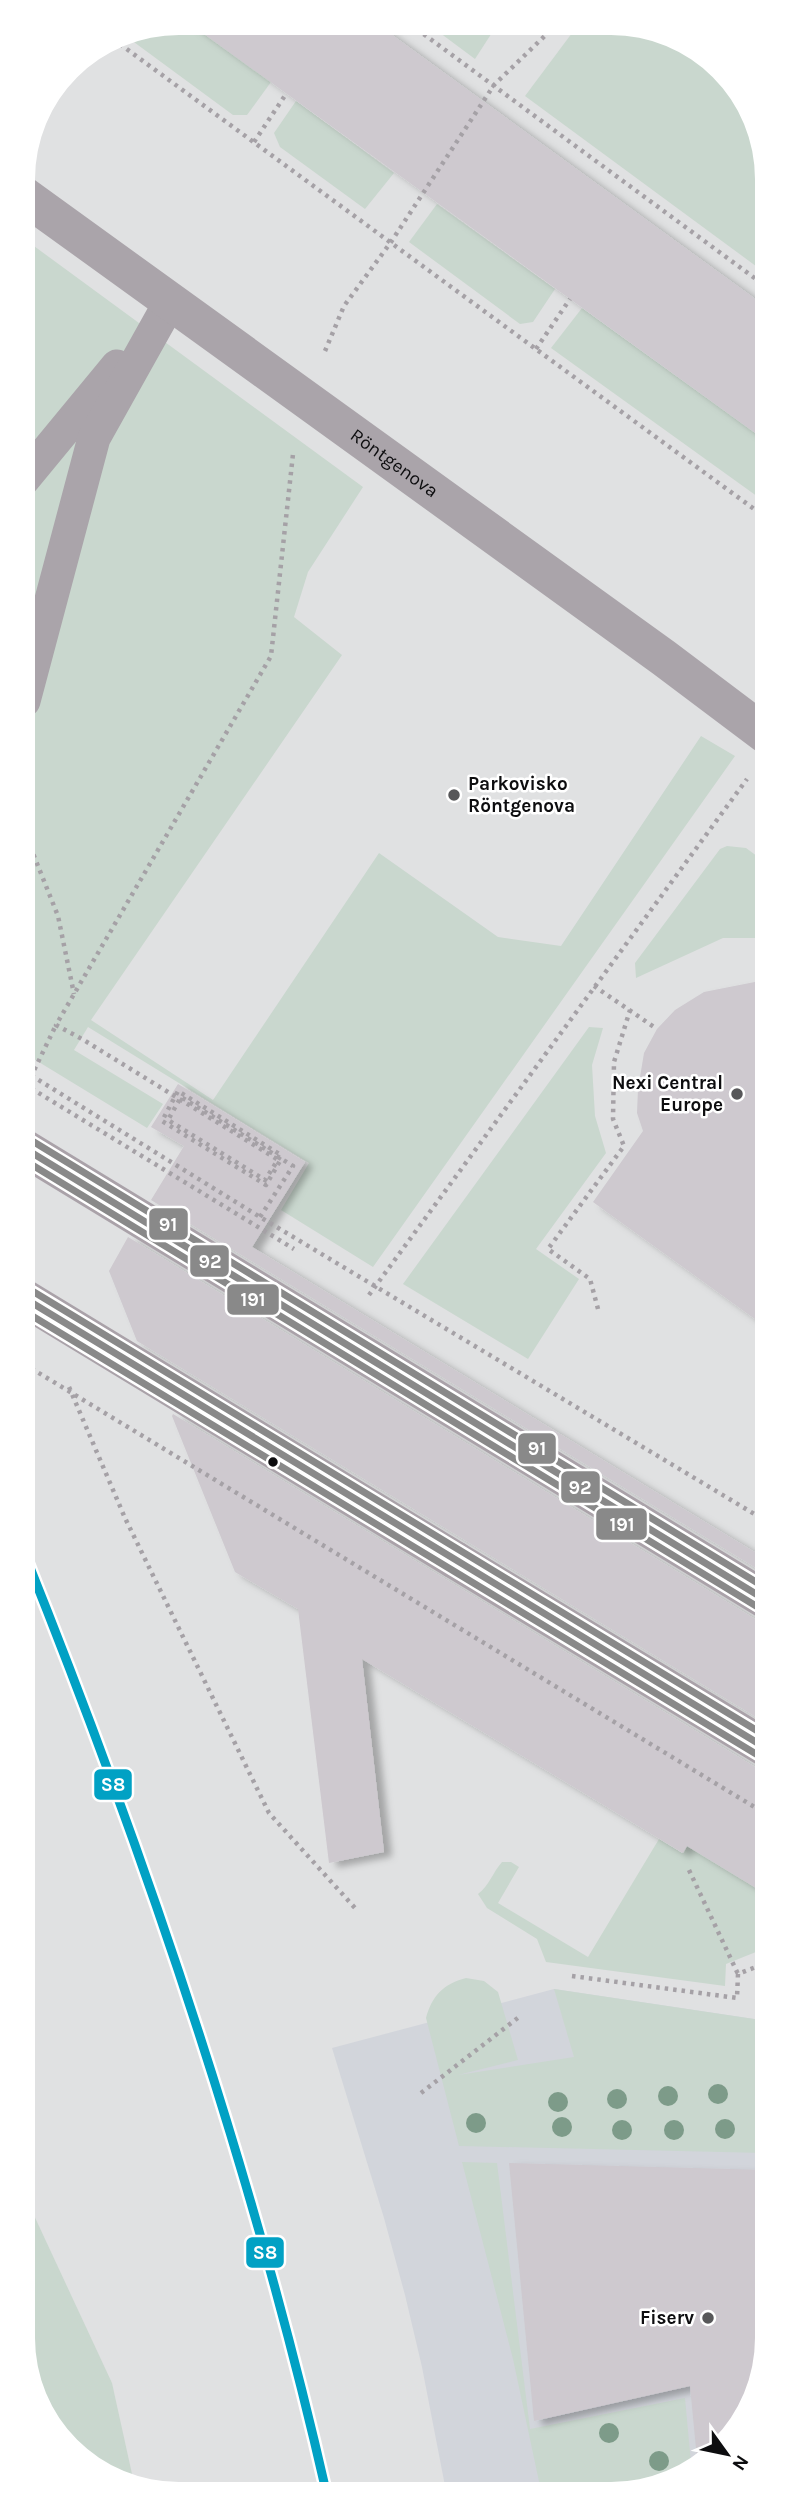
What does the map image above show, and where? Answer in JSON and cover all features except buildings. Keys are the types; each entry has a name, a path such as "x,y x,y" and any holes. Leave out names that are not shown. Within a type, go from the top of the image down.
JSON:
{"main road":[{"path":"35,1155 755,1593"},
{"path":"35,1305 755,1741"}],"street":[{"name":"Röntgenova","path":"35,204 755,727"}],"lane":[{"path":"35,465 170,302"},
{"path":"35,660 94,438 170,302"}],"path":[{"path":"425,35 755,278"},
{"path":"35,1069 74,995 271,656 295,440 317,408 324,352 344,306 391,242 494,85 546,35"},
{"path":"123,46 755,510"},
{"path":"254,142 286,94"},
{"path":"536,349 570,299"},
{"path":"369,1295 748,777"},
{"path":"35,858 58,916 74,995"},
{"path":"594,986 657,1029"},
{"path":"598,1309 590,1279 548,1250 624,1146 612,1119 614,1062 630,1010"},
{"path":"57,1025 82,1039 152,1082 164,1089 176,1096 187,1104 269,1154 280,1161 266,1185 162,1121 167,1111 173,1101 178,1091 281,1155 275,1163 265,1180 168,1120 174,1108 181,1097 192,1103 260,1145 271,1152 282,1159 293,1166 260,1217"},
{"path":"35,1078 260,1217 755,1514"},
{"path":"35,1371 755,1807"},
{"path":"68,1383 125,1518 269,1812 355,1908"},
{"path":"572,1976 737,1998 738,1974 689,1870"},
{"path":"738,1974 755,1967"},
{"path":"421,2093 519,2017"}],"shaded area":[{"path":"206,35 271,82 247,115 233,115 135,42 160,36"},
{"path":"443,35 491,35 475,59"},
{"path":"571,35 630,36 657,43 691,59 713,77 731,99 747,133 754,160 755,265 525,96"},
{"path":"296,101 394,173 365,209 280,147 274,133"},
{"path":"437,204 555,289 533,322 520,324 409,242"},
{"path":"35,247 363,487 308,572 294,617 342,655 91,1020 213,1100 379,853 498,937 561,946 701,736 735,756 373,1267 281,1210 309,1163 88,1027 74,1050 163,1104 147,1128 35,1060"},
{"path":"582,308 755,433 755,495 551,348"},
{"path":"727,846 746,848 755,855 755,938 723,938 636,978 635,963 720,849"},
{"path":"589,1027 603,1028 592,1065 595,1116 606,1153 536,1249 579,1279 528,1359 403,1284"},
{"path":"659,1839 682,1853 687,1846 755,1887 755,1952 726,1964 725,1986 546,1962 537,1939 487,1908 478,1894 502,1862 511,1862 519,1867 498,1903 588,1957"},
{"path":"466,1978 484,1981 498,1992 518,2060 458,2075 574,2057 554,1989 755,2019 755,2153 459,2146 426,2018 440,1992"},
{"path":"554,1989 755,2019 754,2357 744,2393 730,2419 692,2419 692,2457 683,2463 648,2477 620,2482 444,2482 422,2367 384,2218 332,2048"},
{"path":"462,2162 497,2163 530,2429 685,2398 691,2458 666,2471 639,2479 620,2482 539,2482 513,2359"},
{"path":"35,2217 112,2383 132,2474 99,2458 77,2440 54,2410 43,2384 36,2357 35,2338"}],"transit line":[{"name":"91","path":"35,1143 755,1581"},
{"name":"92","path":"35,1155 755,1593"},
{"name":"191","path":"35,1167 755,1605"},
{"name":"91","path":"35,1293 755,1729"},
{"name":"92","path":"35,1305 755,1741"},
{"name":"191","path":"35,1318 755,1753"},
{"name":"S8","path":"35,1580 113,1784 194,2017 265,2252 324,2482"}],"place":[{"name":"Parkovisko Röntgenova","path":"454,795"},
{"name":"Nexi Central Europe","path":"737,1094"},
{"name":"Fiserv","path":"708,2318"}]}
